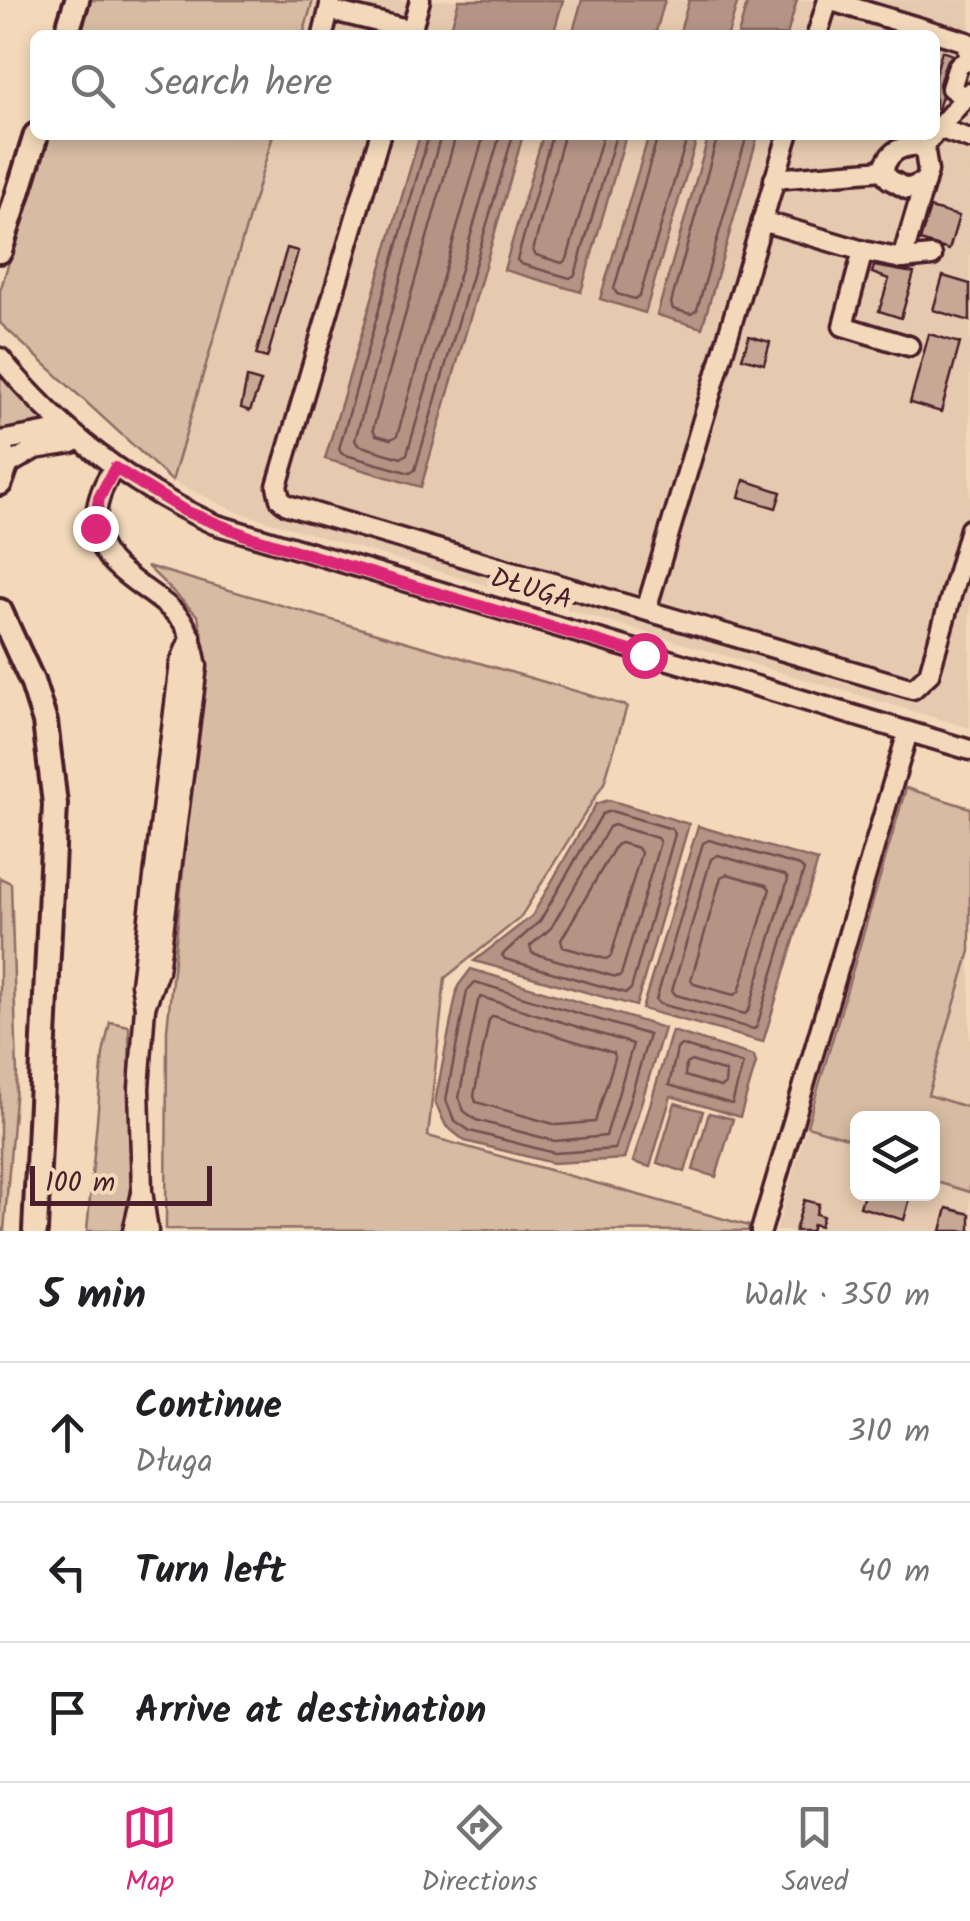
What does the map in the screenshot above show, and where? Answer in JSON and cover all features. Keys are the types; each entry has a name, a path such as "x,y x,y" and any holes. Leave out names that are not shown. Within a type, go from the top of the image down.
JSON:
{"main road":[{"path":"68,30 77,0"},
{"path":"0,251 34,140"},
{"path":"0,610 32,681 45,722 55,804 35,1231"}],"street":[{"path":"411,30 420,0"},
{"path":"819,30 828,0 927,30"},
{"path":"324,30 330,5 363,27"},
{"path":"940,34 967,42 969,58 958,66 952,88 968,95 940,126"},
{"path":"940,136 970,139"},
{"path":"379,140 285,457 278,486 280,499 287,504 913,688 929,674 970,529"},
{"path":"646,610 786,140"},
{"path":"883,170 894,150 919,140"},
{"path":"902,259 928,171 931,140"},
{"path":"774,179 883,170"},
{"path":"883,170 906,189 925,182"},
{"path":"762,221 863,252 902,259 932,256"},
{"path":"863,252 843,326 909,346"},
{"name":"DŁUGA","path":"0,358 26,390 115,468 185,511 250,537 970,750"},
{"path":"2,459 52,444 76,443 92,448"},
{"path":"115,468 107,478 97,509 95,528 100,546 110,562 181,618 191,636 197,666 158,971 145,1006 140,1088 142,1191 148,1231"},
{"path":"761,1231 908,732"},
{"path":"133,1231 142,1191"}],"shaded area":[{"path":"89,0 313,0 304,30 80,30"},
{"path":"313,0 970,0 970,728 237,512 172,481 272,140 940,140 940,30 304,30"},
{"path":"46,140 272,140 172,481 0,323 0,291"},
{"path":"0,375 55,426 0,431"},
{"path":"147,566 627,706 604,783 520,918 445,978 428,1136 749,1226 748,1231 166,1229 167,1030 205,651 198,616"},
{"path":"906,788 970,808 970,951 928,1095 970,1108 970,1192 940,1183 940,1111 850,1111 850,1139 807,1126"},
{"path":"0,878 11,883 17,1074 4,1231 0,1231"},
{"path":"970,951 970,1108 928,1096"},
{"path":"110,1022 129,1026 131,1194 127,1231 87,1231 103,1054"},
{"path":"807,1126 850,1139 850,1201 940,1201 940,1183 970,1192 970,1231 776,1231"}],"water":[{"path":"459,0 563,0 554,30 450,30"},
{"path":"582,0 665,0 656,30 573,30"},
{"path":"689,0 738,0 729,30 680,30"},
{"path":"748,0 797,0 788,30 739,30"},
{"path":"419,140 522,140 421,487 325,459"},
{"path":"542,140 625,140 581,292 504,270"},
{"path":"648,140 697,140 645,313 600,299"},
{"path":"708,140 757,140 702,328 657,315"},
{"path":"609,800 689,824 636,1006 474,961 532,916 596,804"},
{"path":"698,826 818,861 763,1042 642,1009"},
{"path":"471,969 664,1028 624,1159 553,1163 465,1141 446,1126 435,1102 458,986"},
{"path":"672,1031 754,1056 756,1063 740,1117 671,1096 650,1167 633,1162"},
{"path":"675,1103 703,1111 685,1172 657,1163"},
{"path":"709,1113 733,1119 716,1177 693,1170"}],"building":[{"path":"942,51 953,55 946,62 940,81"},
{"path":"930,208 959,216 949,250 920,241"},
{"path":"287,248 298,251 267,358 256,355"},
{"path":"874,266 914,273 901,318 879,311 889,279 872,273"},
{"path":"943,276 970,284 970,321 933,310"},
{"path":"929,334 960,343 941,412 910,403"},
{"path":"749,336 770,342 764,364 742,358"},
{"path":"247,378 261,382 250,411 241,408"},
{"path":"744,480 781,492 776,508 739,497"},
{"path":"804,1200 819,1204 816,1214 823,1216 820,1226 813,1224 811,1231 795,1231"},
{"path":"862,1201 909,1201 904,1220 860,1207"},
{"path":"947,1208 970,1214 970,1231 941,1231"}],"route":[{"path":"95,528 99,498 115,468 185,511 250,537 644,655"}]}
